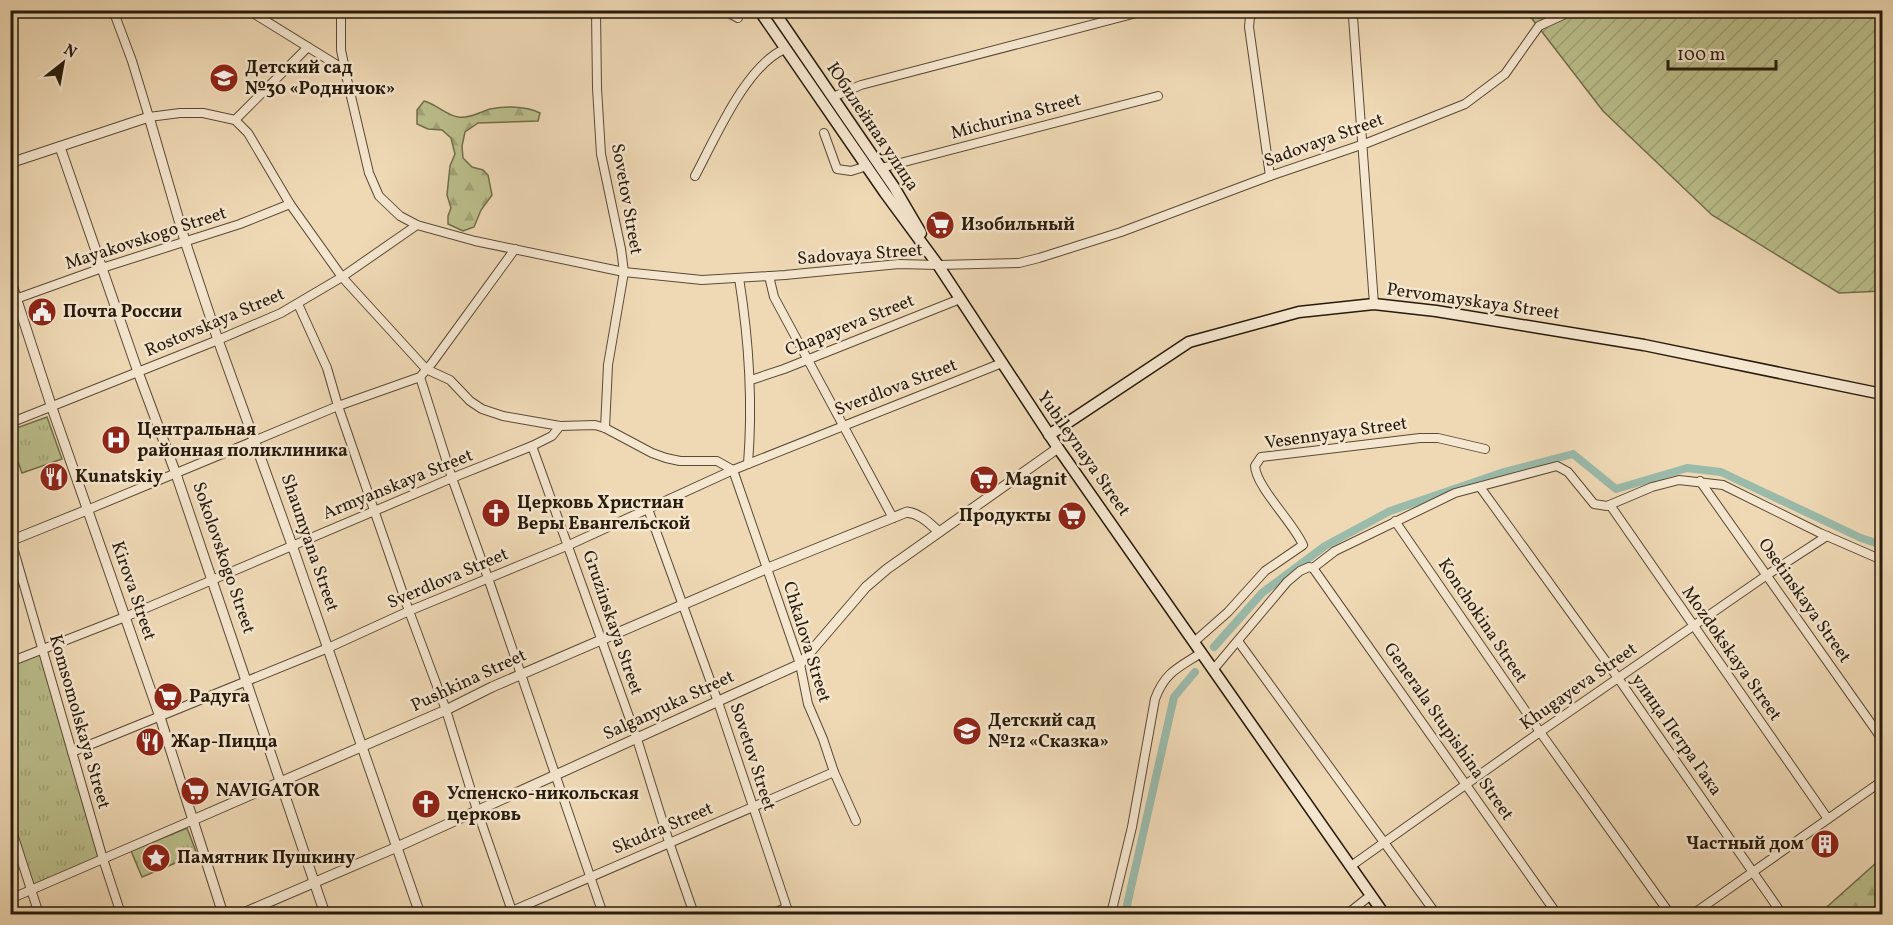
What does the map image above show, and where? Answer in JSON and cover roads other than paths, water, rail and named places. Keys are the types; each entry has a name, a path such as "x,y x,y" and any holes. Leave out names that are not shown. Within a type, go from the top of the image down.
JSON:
{"main road":[{"name":"Yubileynaya Street","path":"759,10 938,265 1049,435 1384,915"},
{"name":"Юбилейная улица","path":"773,10 894,187 938,265"},
{"name":"Pervomayskaya Street","path":"1049,435 1190,342 1299,312 1374,304 1436,311 1644,345 1882,394"}],"street":[{"name":"Shaumyana Street","path":"113,10 132,61 185,241 218,340 292,545 420,915"},
{"path":"248,10 337,65 346,75"},
{"path":"341,11 347,10"},
{"name":"Sovetov Street","path":"597,10 597,88 601,154 624,272 608,365 606,428"},
{"path":"723,10 738,18"},
{"path":"833,98 861,85 1148,10"},
{"path":"1257,10 1250,17 1249,27 1270,176"},
{"path":"1349,10 1353,17 1374,304"},
{"name":"Sadovaya Street","path":"341,11 341,50 369,173 379,196 399,216 417,225 515,249 624,272 702,280 899,264 1019,263 1039,258 1121,232 1270,176 1361,145 1465,104 1505,74 1539,26 1574,10"},
{"path":"235,120 308,47"},
{"path":"695,176 755,72 775,54 785,49"},
{"name":"Michurina Street","path":"881,168 1158,96"},
{"path":"10,163 149,117 180,112 203,113 235,120 248,133 290,204 342,277 426,369 450,380 470,401 482,409 503,416 560,426 595,425 606,428 666,458 680,461 717,461 732,470"},
{"path":"824,133 837,169 851,171 867,166"},
{"name":"Sokolovskogo Street","path":"60,147 248,681 325,915"},
{"name":"Mayakovskogo Street","path":"14,300 102,268 240,224 290,204"},
{"name":"Rostovskaya Street","path":"10,423 218,340 298,304 342,277 417,225"},
{"path":"11,539 176,474 338,406 420,377 515,249"},
{"path":"769,276 774,297 806,360 893,518"},
{"path":"739,278 747,326 750,380 751,429 748,464"},
{"name":"Kirova Street","path":"10,279 14,300 160,717 224,915"},
{"name":"Chapayeva Street","path":"750,380 960,299"},
{"path":"298,304 327,368 409,611 446,710 510,914"},
{"name":"Sverdlova Street","path":"72,752 328,648 409,611 568,545 732,470 1002,363"},
{"path":"420,377 452,478 603,915"},
{"name":"Armyanskaya Street","path":"10,662 125,617 374,510 532,446 552,436 560,426"},
{"name":"Vesennyaya Street","path":"1194,642 1228,612 1265,571 1303,545 1298,534 1258,478 1255,466 1261,457 1420,438 1438,438 1485,449"},
{"name":"Gruzinskaya Street","path":"532,446 637,739 694,915"},
{"name":"Salganyuka Street","path":"241,915 398,847 800,664 866,587 887,569 1058,448"},
{"path":"1213,670 1287,582 1299,571 1309,567 1313,568 1335,551 1455,493 1557,466 1568,472 1594,504 1600,506 1610,505 1653,487 1679,480 1723,485 1882,560"},
{"name":"Chkalova Street","path":"732,470 800,664 808,704 856,821"},
{"name":"Osetinskaya Street","path":"1700,481 1882,739"},
{"name":"улица Петра Гака","path":"1480,487 1618,678 1782,915"},
{"name":"Mozdokskaya Street","path":"1610,505 1828,819"},
{"name":"Sovetov Street","path":"648,509 718,702 787,911"},
{"name":"Pushkina Street","path":"10,899 446,710 521,674 768,568 907,512 915,513 939,532"},
{"name":"Konchokina Street","path":"1395,521 1540,732 1670,915"},
{"name":"Khugayeva Street","path":"1351,866 1767,574 1827,536"},
{"name":"Komsomolskaya Street","path":"11,539 103,860 121,915"},
{"name":"Generala Stupishina Street","path":"1313,568 1557,915"},
{"path":"1238,641 1436,915"},
{"path":"1111,915 1132,827 1155,699 1161,684 1169,674 1201,652"},
{"name":"Skudra Street","path":"510,914 590,876 834,771"},
{"path":"1693,915 1882,781"},
{"path":"11,831 39,915"},
{"path":"1350,915 1351,911 1371,895"},
{"path":"771,915 787,911"}],"waterway":[{"path":"1214,647 1262,593 1325,546 1390,511 1504,472 1573,454 1616,489 1687,468 1721,472 1861,538 1882,545"},
{"path":"1125,914 1174,697 1195,672"}],"place":[{"name":"Детский сад №30 «Родничок»","path":"224,78"},
{"name":"Изобильный","path":"940,225"},
{"name":"Почта России","path":"42,312"},
{"name":"Центральная районная поликлиника","path":"116,440"},
{"name":"Kunatskiy","path":"54,477"},
{"name":"Magnit","path":"984,480"},
{"name":"Церковь Христиан Веры Евангельской","path":"496,513"},
{"name":"Продукты","path":"1072,516"},
{"name":"Радуга","path":"168,697"},
{"name":"Детский сад №12 «Сказка»","path":"967,731"},
{"name":"Жар-Пицца","path":"150,742"},
{"name":"NAVIGATOR","path":"195,791"},
{"name":"Успенско-никольская церковь","path":"426,804"},
{"name":"Частный дом","path":"1825,844"},
{"name":"Памятник Пушкину","path":"156,858"}]}
